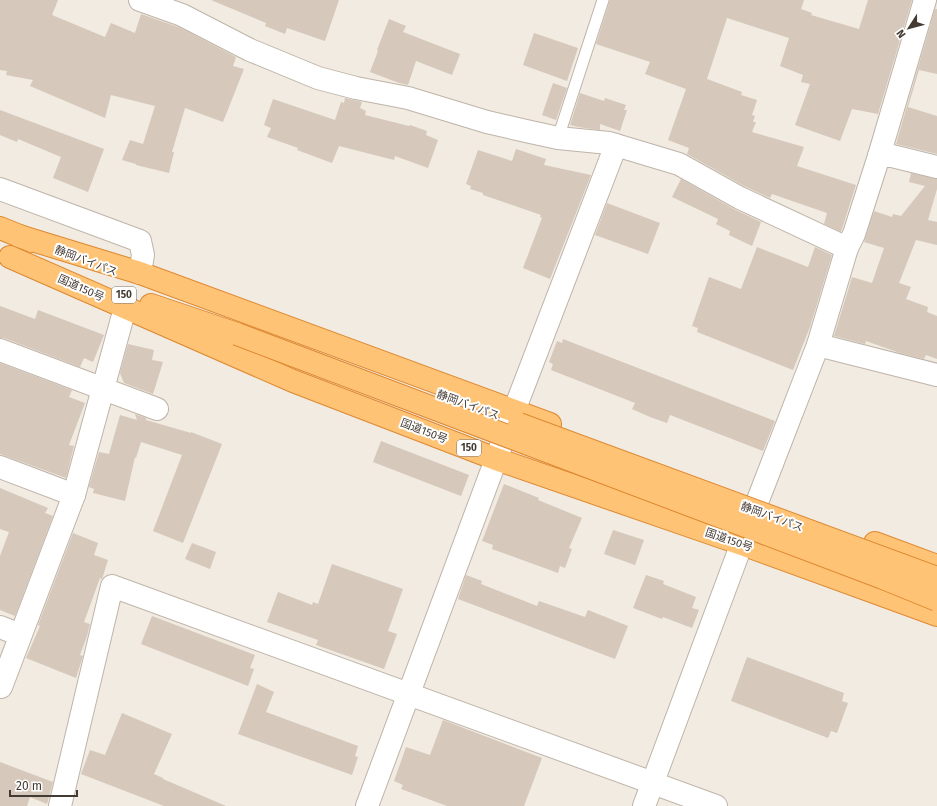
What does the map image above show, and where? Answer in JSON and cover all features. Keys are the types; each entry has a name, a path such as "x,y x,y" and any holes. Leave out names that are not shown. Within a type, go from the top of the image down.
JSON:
{"highway":[{"name":"150","path":"10,232 140,273 937,566"},
{"name":"静岡バイパス","path":"10,232 239,328 937,600"},
{"name":"静岡バイパス","path":"5,255 239,328 937,578"},
{"name":"国道150号","path":"5,255 294,381 496,459 742,544 937,615"}],"street":[{"path":"140,0 185,7 250,50 318,78 356,88 408,98 487,122 558,138 609,143 679,164 740,198 847,248"},
{"path":"644,806 758,500 818,345 847,248 854,234 879,156 925,0"},
{"path":"367,806 514,411 616,145"},
{"path":"879,156 892,156 937,167"},
{"path":"0,190 140,241 143,255 140,273"},
{"path":"1,687 74,495 126,308"},
{"path":"818,345 937,376"},
{"path":"0,350 157,409"},
{"path":"0,467 74,495"},
{"path":"60,806 112,586 716,806"},
{"path":"0,627 20,635"}],"lane":[{"path":"558,138 603,0"}],"building":[{"path":"0,0 58,0 52,15 105,37 111,23 135,33 141,14 181,28 236,57 233,66 244,69 223,122 185,108 172,152 174,152 169,173 122,160 130,140 143,144 155,106 111,95 105,118 30,86 33,80 6,75 7,71 0,70"},
{"path":"211,0 339,0 325,41 287,28 285,34 265,26 266,23"},
{"path":"610,0 804,0 801,9 812,13 811,15 859,29 868,0 912,0 878,114 852,109 840,141 795,125 810,84 801,82 803,75 780,66 789,38 727,18 707,79 742,92 741,95 757,100 752,115 755,116 753,122 756,122 752,132 804,147 797,166 856,185 841,232 824,224 827,213 772,194 770,198 746,187 687,154 689,148 668,140 686,89 645,74 650,62 596,44"},
{"path":"935,9 937,9 937,74 919,70 908,107 937,116 937,154 896,144"},
{"path":"389,19 406,26 403,32 460,54 452,75 416,61 408,85 370,72"},
{"path":"534,33 578,48 567,81 523,65"},
{"path":"553,83 567,88 556,120 542,115"},
{"path":"580,93 604,101 605,98 626,105 624,110 627,110 620,131 600,124 600,130 570,125"},
{"path":"345,98 362,102 360,108 366,111 365,115 410,125 427,131 426,135 438,140 428,168 395,156 394,160 339,146 332,163 297,150 298,148 267,137 271,128 264,125 273,99 335,120 341,102 344,103"},
{"path":"0,110 104,149 88,192 53,178 61,157 18,139 17,142 0,135"},
{"path":"516,149 546,159 544,165 591,175 550,279 523,268 542,218 540,217 541,215 483,195 483,193 470,189 471,186 466,184 478,150 512,161"},
{"path":"911,173 937,179 937,189 928,220 937,222 937,245 916,240 899,283 911,287 906,299 928,307 927,312 937,316 937,359 926,355 924,359 900,353 866,341 865,344 834,336 852,277 872,283 884,248 864,242 874,211 892,217 893,214 901,216 925,186 909,182"},
{"path":"681,179 734,209 761,222 752,246 729,235 730,231 716,224 718,219 672,197"},
{"path":"607,203 660,223 648,254 595,235"},
{"path":"757,247 808,267 815,247 832,255 810,327 793,370 697,332 698,328 692,326 709,277 741,289"},
{"path":"0,306 35,319 38,310 104,335 93,362 84,358 80,367 4,338 0,338"},
{"path":"563,339 775,421 763,451 670,415 667,423 650,417 632,409 635,403 551,370 553,364 549,362 557,341 562,343"},
{"path":"128,344 154,350 152,360 163,362 153,394 124,383 120,373"},
{"path":"0,363 72,390 69,397 85,403 69,445 74,446 66,478 0,454"},
{"path":"135,414 146,418 146,420 191,432 222,444 183,543 153,531 182,455 141,442 136,458 135,457 125,501 93,493 94,489 89,487 99,452 109,454 120,415 137,420"},
{"path":"381,441 469,475 461,496 373,462"},
{"path":"504,484 582,518 569,548 572,549 565,568 560,566 558,573 492,549 493,545 482,541"},
{"path":"0,488 48,508 45,513 53,516 15,616 0,610 0,556 9,532 0,529"},
{"path":"613,530 644,540 635,565 604,554"},
{"path":"73,533 98,543 94,555 108,560 102,579 100,578 84,622 90,624 80,655 83,656 76,678 26,658 40,626 38,625"},
{"path":"192,543 216,552 210,569 185,559"},
{"path":"332,564 403,589 388,631 397,634 384,669 316,645 318,640 267,622 278,592 312,605 313,602 318,604"},
{"path":"466,575 482,581 481,584 537,606 539,601 585,617 588,610 628,626 615,659 458,599"},
{"path":"646,575 664,581 663,584 696,597 692,608 699,610 692,628 633,608"},
{"path":"152,616 255,655 250,668 254,669 248,686 141,644"},
{"path":"747,657 844,693 842,701 848,703 837,733 831,731 828,738 731,701"},
{"path":"257,684 274,692 266,712 358,746 355,756 358,757 352,775 238,734"},
{"path":"122,713 172,734 154,774 226,806 164,806 81,774 90,750 105,755"},
{"path":"443,720 542,758 524,806 447,806 401,789 403,785 394,781 406,747 430,755"},
{"path":"0,762 53,782 47,804 30,797 27,806 0,806"}]}
